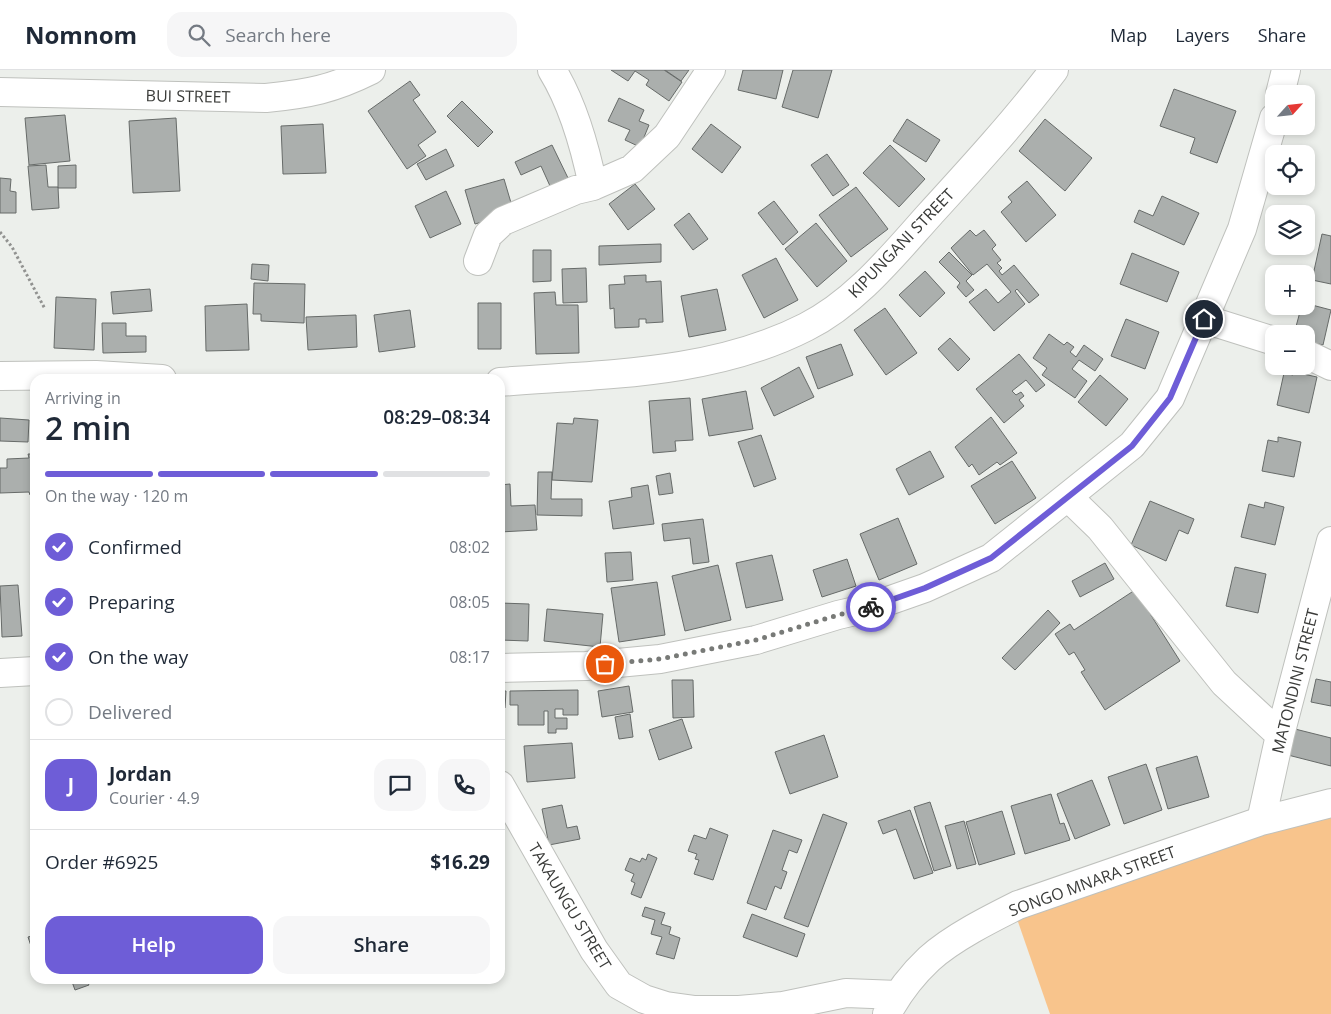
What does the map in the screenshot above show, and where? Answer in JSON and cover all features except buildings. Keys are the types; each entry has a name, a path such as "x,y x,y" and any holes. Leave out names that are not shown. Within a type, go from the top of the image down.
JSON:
{"street":[{"name":"BUI STREET","path":"0,92 266,98 307,94 341,85 370,70"},
{"path":"552,70 560,83 572,114 593,186"},
{"path":"478,261 488,235 504,221 576,190 593,186 632,169 667,136 711,70"},
{"name":"KIPUNGANI STREET","path":"505,382 612,375 693,363 754,348 807,327 849,299 890,259 970,170 1054,70"},
{"path":"1282,85 1286,70"},
{"path":"505,668 586,666 660,659 756,640 838,615 868,608 925,588 991,558 1132,446 1170,398 1242,229 1269,135"},
{"path":"1204,319 1265,338"},
{"path":"1315,358 1331,366"},
{"path":"0,376 30,376"},
{"path":"1068,496 1106,534 1170,618 1224,682 1280,735"},
{"name":"MATONDINI STREET","path":"1261,821 1280,735 1331,541"},
{"path":"0,673 30,671"},
{"name":"TAKAUNGU STREET","path":"505,794 594,950 619,985 644,999 666,1006 739,1010 783,1006 846,993 893,1005"},
{"name":"SONGO MNARA STREET","path":"893,1005 929,959 982,924 1018,905 1261,821 1331,803"}],"path":[{"path":"0,232 12,247 45,309"}],"shaded area":[{"path":"1331,810 1331,1014 1050,1014 1016,916"}],"way so far":[{"path":"605,664 660,659 756,640 871,607"}],"route":[{"path":"871,607 925,588 991,558 1024,534 1068,496 1132,446 1170,398 1204,319"}]}
